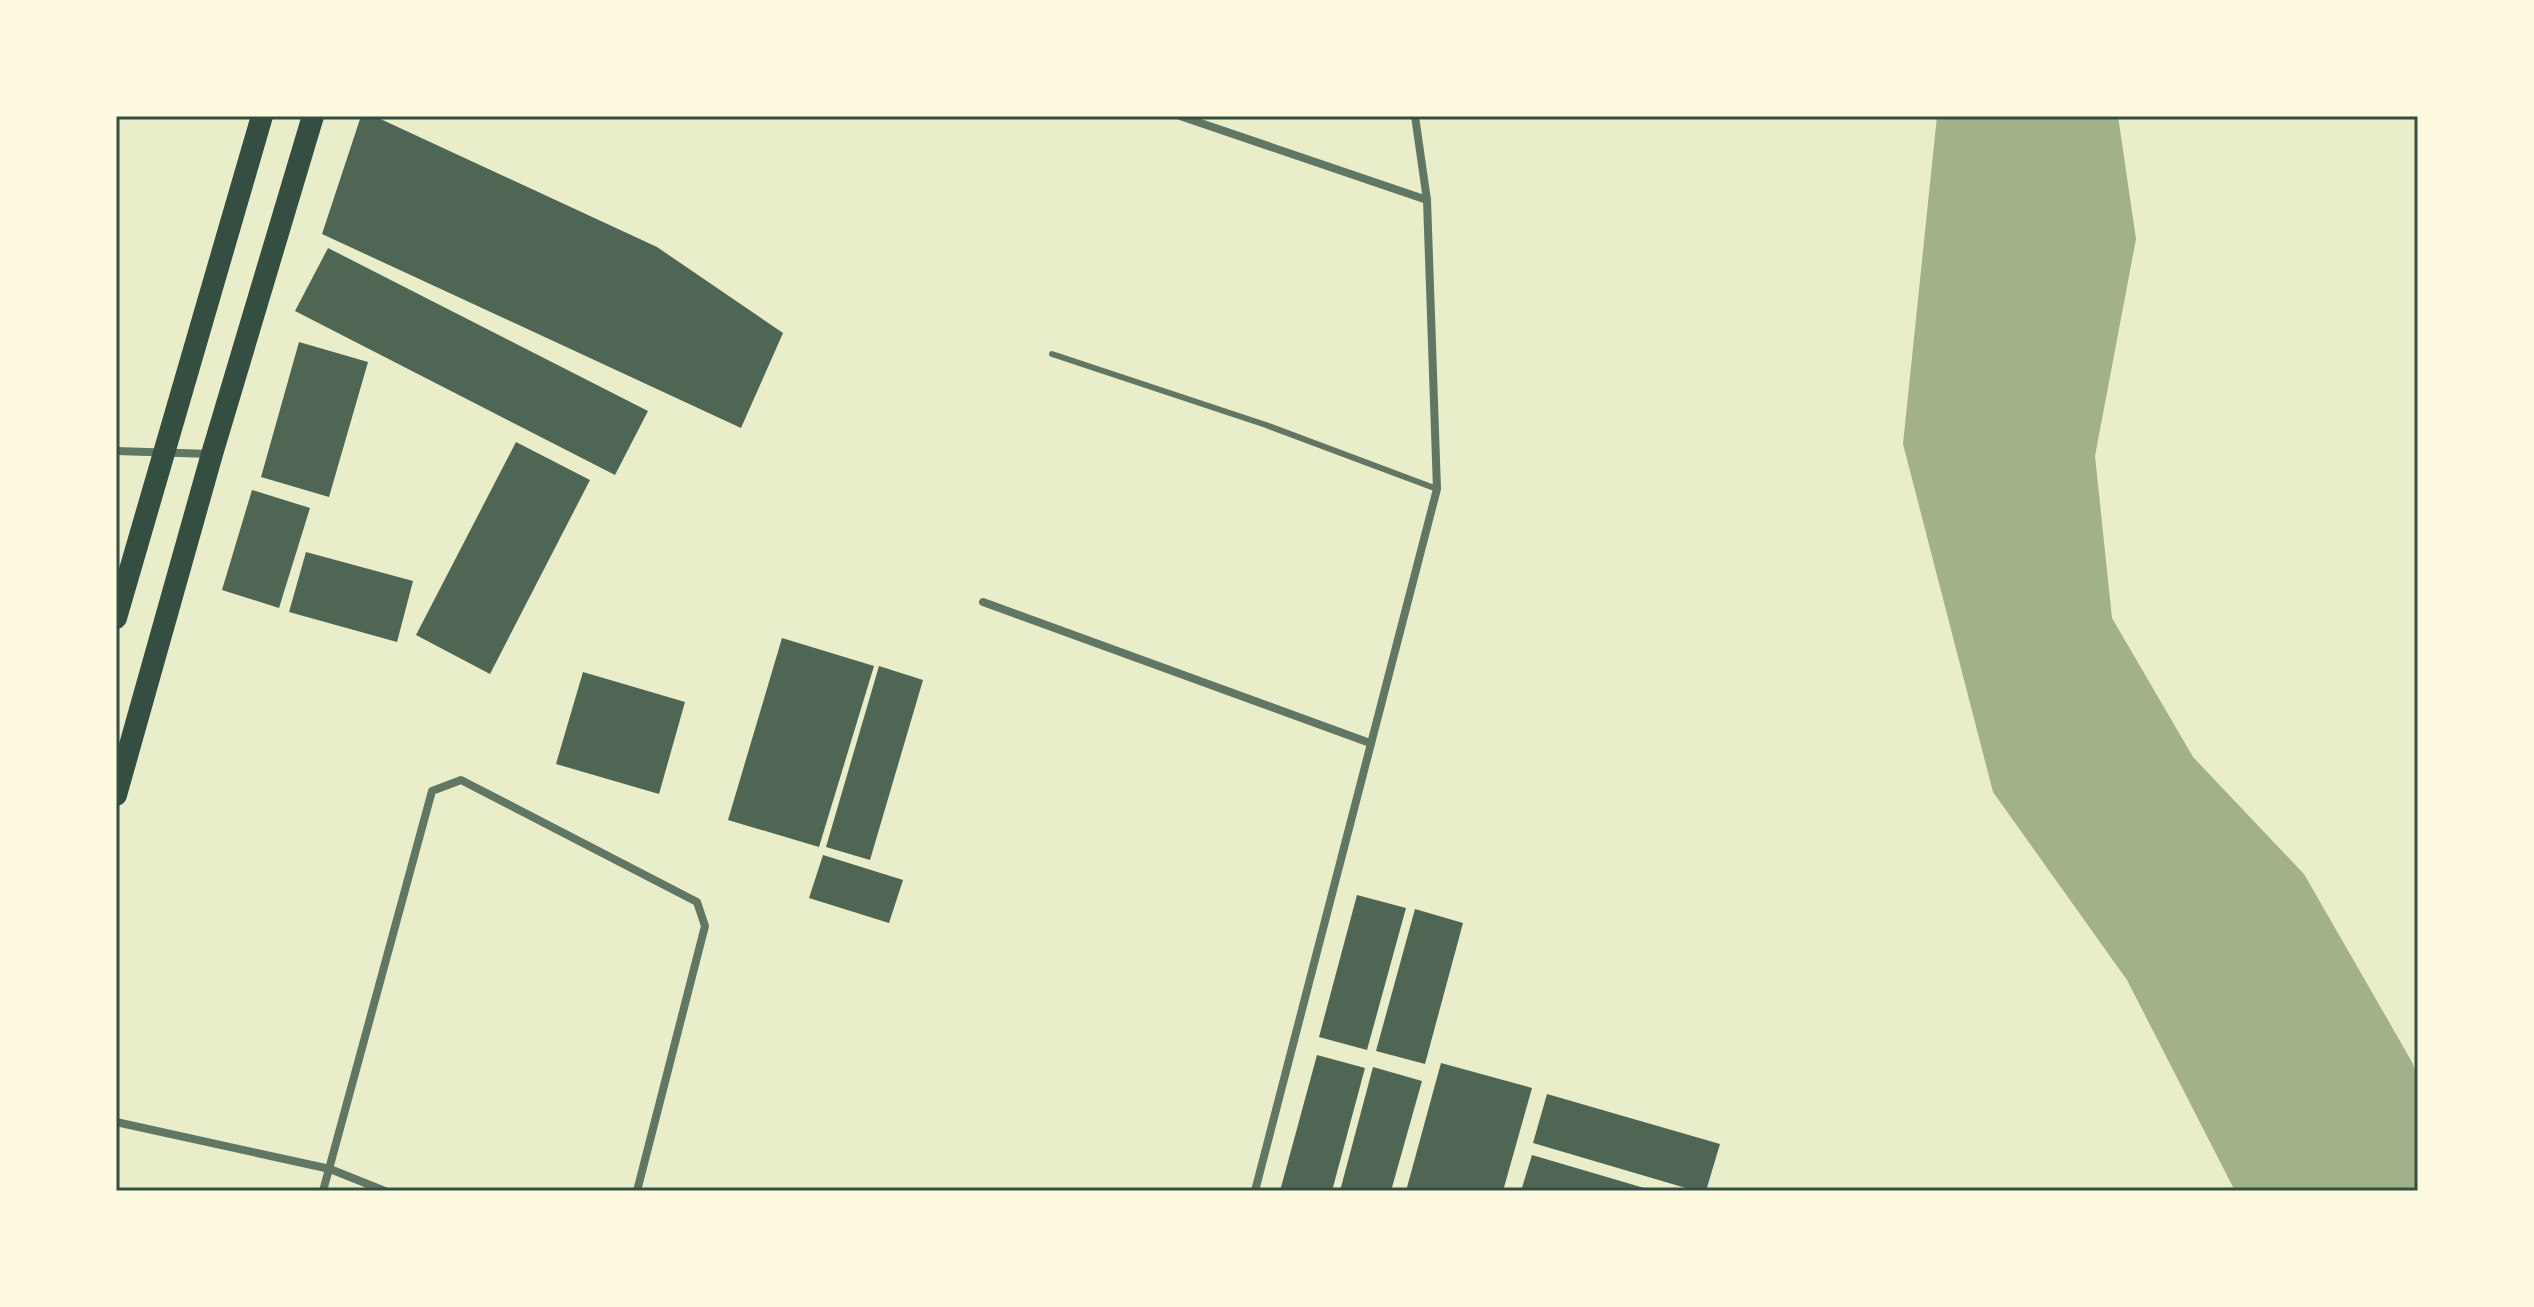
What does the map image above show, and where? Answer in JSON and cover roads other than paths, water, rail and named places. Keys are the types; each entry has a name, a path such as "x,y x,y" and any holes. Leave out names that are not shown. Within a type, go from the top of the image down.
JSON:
{"highway":[{"path":"116,618 262,116"},
{"path":"116,795 212,454 313,116"}],"street":[{"path":"1180,116 1427,200"},
{"path":"1255,1191 1437,489 1427,200 1415,116"},
{"path":"116,451 212,454"},
{"path":"983,602 1370,743"},
{"path":"323,1191 432,791 461,780 697,902 705,926 637,1191"},
{"path":"116,1122 330,1169 385,1191"}],"lane":[{"path":"1052,354 1266,425 1437,489"}]}
